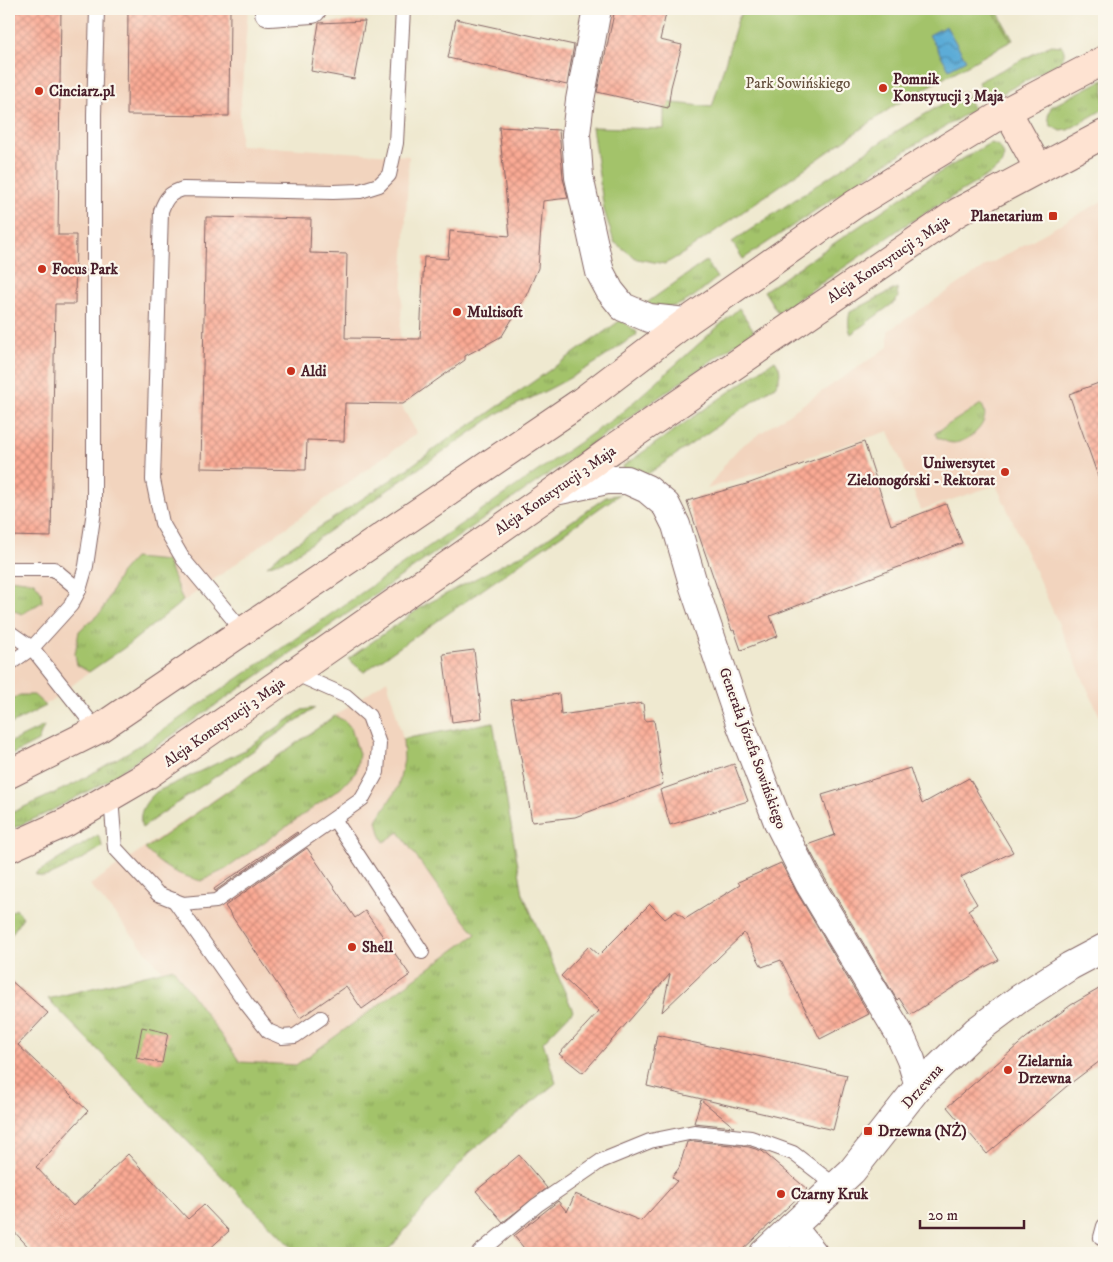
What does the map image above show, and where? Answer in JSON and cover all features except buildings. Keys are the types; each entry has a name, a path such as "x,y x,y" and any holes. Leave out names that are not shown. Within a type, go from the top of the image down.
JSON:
{"main road":[{"path":"9,774 97,730 581,402 686,322 855,204 1007,111 1104,60"},
{"path":"1007,111 1039,169"},
{"name":"Aleja Konstytucji 3 Maja","path":"13,849 67,822 146,776 620,444 950,217 1104,134"}],"street":[{"path":"269,12 312,9"},
{"path":"597,9 580,100 576,134 579,177 600,272 610,290 623,307 649,318 686,322"},
{"name":"Generała Józefa Sowińskiego","path":"555,491 607,480 627,480 647,488 666,505 676,526 694,587 740,723 778,822 808,883 899,1033 911,1060 919,1086"},
{"name":"Drzewna","path":"764,1253 852,1171 919,1086 976,1032 1019,999 1070,966 1104,948"},
{"path":"792,1227 813,1253"}],"lane":[{"path":"9,664 32,648 71,605 79,590 86,566 94,511 94,114 97,9"},
{"path":"243,631 183,559 162,523 153,480 161,211 164,201 171,192 183,189 333,192 360,191 379,185 389,175 396,143 403,9"},
{"path":"9,569 54,569 79,590"},
{"path":"9,632 32,648 97,730"},
{"path":"110,798 115,848 158,894 183,904 216,901 362,799 377,772 379,744 369,716 346,696 294,673"},
{"path":"334,819 422,952"},
{"path":"174,900 250,1009 268,1031 282,1037 295,1036 321,1018"},
{"path":"479,1253 537,1205 601,1161 650,1141 694,1132 750,1138 793,1153 836,1186"},
{"path":"1104,1226 1101,1237 1104,1239"}],"shaded area":[{"path":"9,9 248,9 240,112 240,145 409,156 397,398 417,433 162,617 50,702 9,724"},
{"name":"Uniwersytet Zielonogórski - Rektorat","path":"1104,200 1104,726 996,485 921,510 889,431 707,489 740,447 888,347 888,331 986,266"},
{"path":"387,680 403,739 404,760 398,787 379,815 399,832 442,893 476,934 296,1065 240,1063 90,885"}],"green space":[{"name":"Park Sowińskiego","path":"755,9 992,9 1011,41 895,105 684,253 665,264 637,259 614,242 604,210 592,127 664,129 664,102 712,107 738,19 743,11"},
{"path":"972,9 996,9 1013,40 1003,44"},
{"path":"1051,45 1062,46 1064,55 1060,62 988,101 978,82"},
{"path":"1104,79 1104,109 1068,130 1060,131 1050,125 1048,116 1051,107"},
{"path":"964,91 974,109 892,159 743,259 732,242 897,131"},
{"path":"990,143 999,147 1004,156 1001,165 993,172 904,226 778,313 764,291 930,178"},
{"path":"706,261 717,278 693,297 672,306 663,307 645,304"},
{"path":"897,288 898,297 895,302 851,334 849,329 850,312"},
{"path":"739,308 754,331 105,782 47,813 9,830 9,814 76,783 150,739 619,415"},
{"path":"621,320 637,332 636,336 574,376 500,412 290,558 267,566 281,553 483,417"},
{"path":"775,360 780,373 775,386 648,474 624,470 623,466"},
{"path":"981,404 985,417 983,423 967,439 953,443 938,438 935,433"},
{"path":"620,494 364,672 348,659 423,606 532,549 606,497"},
{"path":"134,558 167,561 183,601 124,648 89,672 77,665 75,654 79,631 102,611 120,574"},
{"path":"9,579 34,582 41,591 42,602 22,614 9,609"},
{"path":"20,695 34,695 46,706 9,725 9,700"},
{"path":"315,708 142,828 141,817 143,808 156,792 245,750 302,710"},
{"path":"335,716 345,721 351,728 359,754 356,772 341,788 226,869 201,881 170,870 145,849"},
{"path":"493,722 523,894 573,1011 543,1042 556,1083 469,1153 392,1246 384,1253 297,1253 48,999 173,968 240,1062 296,1065 476,934 442,893 399,832 384,842 377,820 398,787 404,760 403,739"},
{"path":"44,726 38,741 9,756 9,743"},
{"path":"98,835 102,847 49,876 42,877 35,874"},
{"path":"16,909 23,917 9,938 9,913"}],"water":[{"path":"946,26 966,60 949,69 929,35"}],"place":[{"name":"Pomnik Konstytucji 3 Maja","path":"883,88"},
{"name":"Cinciarz.pl","path":"39,91"},
{"name":"Planetarium","path":"1053,216"},
{"name":"Focus Park","path":"42,269"},
{"name":"Multisoft","path":"457,312"},
{"name":"Aldi","path":"291,371"},
{"name":"Uniwersytet Zielonogórski - Rektorat","path":"1005,472"},
{"name":"Shell","path":"352,947"},
{"name":"Zielarnia Drzewna","path":"1008,1070"},
{"name":"Drzewna (NŻ)","path":"868,1131"},
{"name":"Czarny Kruk","path":"781,1194"}]}
